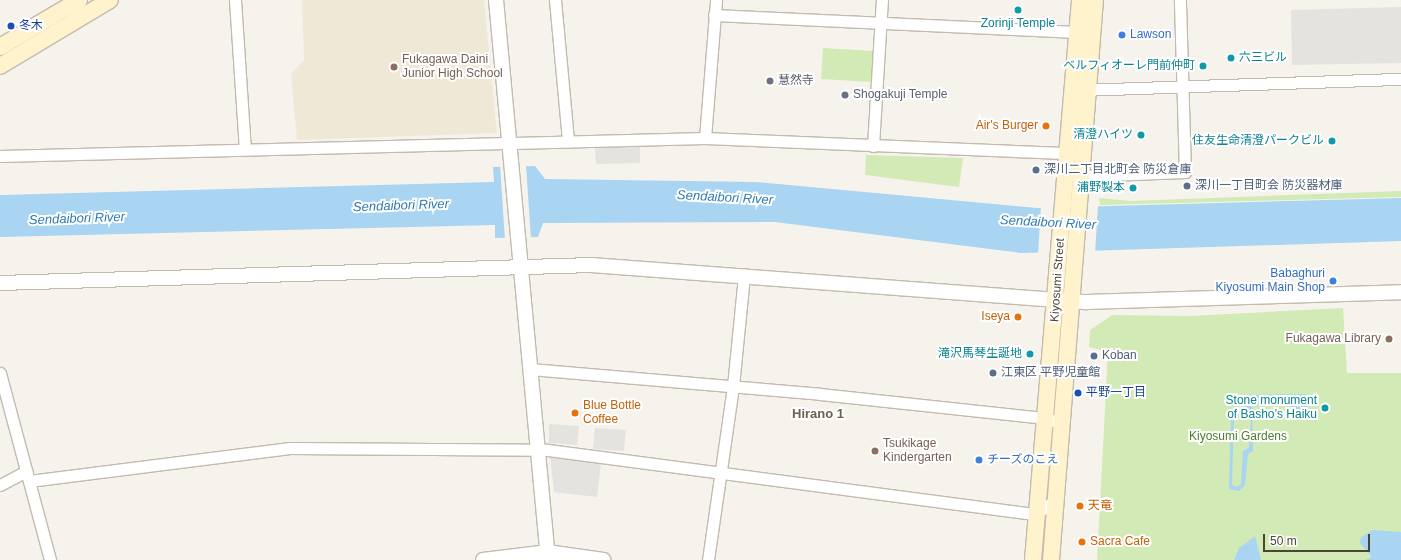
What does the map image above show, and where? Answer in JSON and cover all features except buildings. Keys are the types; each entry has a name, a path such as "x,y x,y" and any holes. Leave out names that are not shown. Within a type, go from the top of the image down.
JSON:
{"main road":[{"path":"0,47 79,0"},
{"path":"0,66 110,0"},
{"name":"Kiyosumi Street","path":"1033,560 1036,514 1057,299 1066,153 1080,0"},
{"name":"Kiyosumi Street","path":"1051,560 1096,0"}],"street":[{"path":"235,0 245,149"},
{"path":"496,0 513,165 518,242 547,556"},
{"path":"555,0 568,141"},
{"path":"705,138 716,0"},
{"path":"873,146 882,0"},
{"path":"1082,176 1185,172 1184,86 1180,0"},
{"path":"714,15 880,25 1077,32"},
{"path":"1072,89 1089,90 1401,79"},
{"path":"0,156 705,138 1066,153"},
{"path":"0,283 520,265 591,265 744,275 1073,301 1401,292"},
{"path":"708,560 719,472 733,386 744,275"},
{"path":"530,369 733,386 1046,418 1062,424"},
{"path":"0,373 50,560"},
{"path":"0,485 28,476 290,448 537,450 719,472 1036,514 1055,500"},
{"path":"483,560 547,556 603,560"}],"shaded area":[{"name":"Fukagawa Daini Junior High School","path":"302,0 484,0 497,133 297,140 291,74 304,60"},
{"path":"1401,7 1401,63 1292,65 1291,10"},
{"path":"640,147 640,163 596,164 595,148"},
{"path":"549,424 579,426 577,445 549,443"},
{"path":"595,428 626,430 624,451 593,449"},
{"path":"550,456 601,463 597,497 554,492"}],"green space":[{"path":"823,48 873,51 872,82 821,79"},
{"path":"866,155 963,158 959,187 865,175"},
{"path":"1401,191 1401,197 1100,205 1099,198 1131,201"},
{"name":"Kiyosumi Gardens","path":"1343,308 1347,373 1401,373 1401,560 1097,560 1108,352 1089,347 1090,330 1112,315 1189,316"}],"water":[{"name":"Sendaibori River","path":"535,166 545,179 756,182 1037,208 1401,198 1401,241 1021,253 775,222 543,223 538,237 495,238 495,225 0,237 0,195 494,182 493,167"},
{"path":"1306,394 1311,400 1308,407 1301,411 1288,406 1252,405 1253,451 1248,454 1245,485 1239,491 1229,489 1231,415 1245,408 1243,399 1247,395","holes":["1305,396 1308,401 1301,408 1287,402 1247,399","1242,412 1251,419 1249,448 1243,451 1241,484 1237,487 1232,485 1234,417"]},
{"path":"1372,530 1401,532 1401,560 1365,560 1372,557 1360,543 1361,538"},
{"path":"1255,536 1261,560 1234,560 1239,548"}],"pier":[{"path":"500,165 526,165 531,239 505,240"},
{"path":"1098,205 1095,254 1038,254 1041,206"}],"place":[{"name":"Zorinji Temple","path":"1018,10"},
{"name":"冬木","path":"11,26"},
{"name":"Lawson","path":"1122,35"},
{"name":"六三ビル","path":"1231,58"},
{"name":"ベルフィオーレ門前仲町","path":"1203,66"},
{"name":"Fukagawa Daini Junior High School","path":"394,67"},
{"name":"慧然寺","path":"770,81"},
{"name":"Shogakuji Temple","path":"845,95"},
{"name":"Air's Burger","path":"1046,126"},
{"name":"清澄ハイツ","path":"1141,135"},
{"name":"住友生命清澄パークビル","path":"1332,141"},
{"name":"深川二丁目北町会 防災倉庫","path":"1036,170"},
{"name":"深川一丁目町会 防災器材庫","path":"1187,186"},
{"name":"浦野製本","path":"1133,188"},
{"name":"Babaghuri Kiyosumi Main Shop","path":"1333,281"},
{"name":"Iseya","path":"1018,317"},
{"name":"Fukagawa Library","path":"1389,339"},
{"name":"滝沢馬琴生誕地","path":"1030,354"},
{"name":"Koban","path":"1094,356"},
{"name":"江東区 平野児童館","path":"993,373"},
{"name":"平野一丁目","path":"1078,393"},
{"name":"Stone monument of Basho’s Haiku","path":"1325,408"},
{"name":"Blue Bottle Coffee","path":"575,413"},
{"name":"Tsukikage Kindergarten","path":"875,451"},
{"name":"チーズのこえ","path":"979,460"},
{"name":"天竜","path":"1080,506"},
{"name":"Sacra Cafe","path":"1082,542"}],"district":[{"name":"Hirano 1","path":"818,414"}]}
